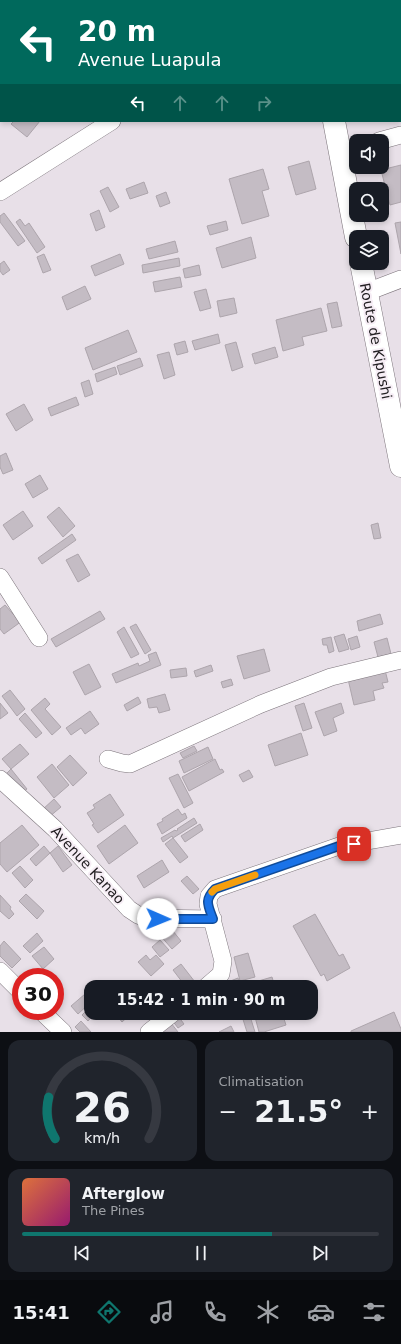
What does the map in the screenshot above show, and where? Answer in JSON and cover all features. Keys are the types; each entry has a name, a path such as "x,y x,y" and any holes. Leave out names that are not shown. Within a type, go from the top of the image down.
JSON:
{"main road":[{"path":"334,122 348,150 355,230"},
{"name":"Route de Kipushi","path":"362,270 401,466"}],"street":[{"path":"0,192 110,122"},
{"path":"389,138 401,135"},
{"path":"367,292 401,279"},
{"path":"0,577 39,638"},
{"path":"108,759 130,764 260,704 331,677 401,660"},
{"name":"Avenue Kanao","path":"0,779 55,829 129,909 138,915 145,918 213,919"},
{"path":"214,980 220,974 223,961 208,904 209,896 215,889 339,846 401,835"},
{"path":"0,971 12,983"},
{"path":"50,1020 63,1032"},
{"path":"149,1032 164,1020"}],"building":[{"path":"13,122 39,122 27,137 11,124"},
{"path":"309,161 316,189 296,195 288,167"},
{"path":"401,165 401,202 390,205 389,182 384,182 382,174 389,174 389,168"},
{"path":"263,169 269,189 262,191 269,216 242,224 229,179"},
{"path":"144,182 148,193 130,199 126,189"},
{"path":"108,187 119,207 110,212 100,191"},
{"path":"166,192 170,203 160,207 156,196"},
{"path":"99,210 105,227 96,231 90,214"},
{"path":"4,213 25,241 18,246 0,222 0,216"},
{"path":"20,219 25,226 29,223 45,247 37,253 16,222"},
{"path":"226,221 228,230 210,235 207,226"},
{"path":"401,222 401,254 395,223"},
{"path":"251,237 256,258 222,268 216,248"},
{"path":"175,241 178,252 149,259 146,249"},
{"path":"44,254 51,270 43,273 37,257"},
{"path":"120,254 124,264 95,276 91,266"},
{"path":"179,258 180,266 143,273 142,265"},
{"path":"4,261 10,270 3,275 0,271 0,264"},
{"path":"199,265 201,275 185,278 183,269"},
{"path":"180,277 182,287 155,292 153,282"},
{"path":"85,286 91,299 67,310 62,297"},
{"path":"206,289 211,308 200,311 194,292"},
{"path":"234,298 237,313 220,317 217,301"},
{"path":"337,302 342,326 332,328 327,304"},
{"path":"321,308 327,331 302,337 304,345 283,351 276,320"},
{"path":"128,330 137,352 93,370 85,348"},
{"path":"218,334 220,343 195,350 192,341"},
{"path":"185,341 188,352 177,355 174,344"},
{"path":"236,342 243,367 232,371 225,345"},
{"path":"275,347 278,357 255,364 252,354"},
{"path":"169,352 175,375 164,379 157,355"},
{"path":"140,358 143,366 120,375 117,366"},
{"path":"115,367 117,374 97,382 95,374"},
{"path":"89,380 93,394 85,397 81,383"},
{"path":"76,397 79,405 51,416 48,408"},
{"path":"24,404 33,420 16,431 6,414"},
{"path":"6,453 13,470 3,474 0,467 0,456"},
{"path":"40,475 48,489 33,498 25,484"},
{"path":"59,507 75,526 63,537 47,517"},
{"path":"23,511 33,526 13,540 3,525"},
{"path":"378,523 381,538 374,539 371,525"},
{"path":"72,534 76,540 42,564 38,558"},
{"path":"78,554 90,575 78,582 66,560"},
{"path":"5,605 13,614 15,612 22,621 4,634 0,629 0,609"},
{"path":"100,611 105,619 56,647 51,639"},
{"path":"380,614 383,624 359,631 357,621"},
{"path":"136,624 151,650 145,654 130,627"},
{"path":"124,627 139,654 131,658 117,632"},
{"path":"344,634 349,649 339,652 334,637"},
{"path":"357,636 360,647 351,650 348,639"},
{"path":"331,637 334,651 329,653 327,645 323,645 322,639"},
{"path":"387,638 391,654 378,657 374,642"},
{"path":"264,649 270,671 244,679 237,656"},
{"path":"156,652 161,665 116,683 112,674 138,663 139,666 150,661 148,655"},
{"path":"89,664 101,687 85,695 73,672"},
{"path":"211,665 213,671 196,677 194,671"},
{"path":"186,668 187,676 171,678 170,670"},
{"path":"385,670 388,682 382,683 384,688 373,691 375,700 354,705 348,679"},
{"path":"231,679 233,685 223,688 221,682"},
{"path":"10,690 25,709 17,716 2,696"},
{"path":"165,694 170,710 159,713 157,707 149,708 147,699"},
{"path":"138,697 141,703 127,711 124,705"},
{"path":"45,698 50,704 45,709 61,727 52,735 31,710"},
{"path":"0,703 8,713 0,719"},
{"path":"304,703 312,728 303,731 295,706"},
{"path":"341,703 344,713 333,718 337,731 324,736 315,712"},
{"path":"90,711 99,724 85,734 81,728 71,735 66,728"},
{"path":"25,713 42,733 36,738 19,719"},
{"path":"301,733 308,755 275,766 268,745"},
{"path":"20,744 29,754 11,769 2,759"},
{"path":"194,746 197,751 183,758 180,753"},
{"path":"208,747 213,759 184,773 179,761"},
{"path":"70,755 87,773 73,786 57,767"},
{"path":"215,759 220,770 222,769 224,772 189,791 182,777"},
{"path":"52,764 69,785 54,798 37,777"},
{"path":"11,769 27,789 20,795 4,776"},
{"path":"249,770 253,777 243,782 239,775"},
{"path":"178,774 193,803 184,808 169,778"},
{"path":"110,794 124,815 98,833 92,825 94,824 87,813 95,808 93,805"},
{"path":"54,799 61,807 49,817 42,810"},
{"path":"178,809 182,815 185,813 187,818 162,834 157,824"},
{"path":"194,818 197,823 173,838 172,836 163,842 161,838 175,830 178,830 177,829"},
{"path":"200,824 203,830 185,842 181,836"},
{"path":"22,825 39,845 7,872 0,864 0,843"},
{"path":"125,825 138,843 109,864 97,846"},
{"path":"173,838 188,857 180,863 165,844"},
{"path":"44,846 50,853 36,866 30,859"},
{"path":"58,846 72,865 63,872 50,853"},
{"path":"162,860 169,872 144,888 137,876"},
{"path":"20,866 33,880 25,888 12,873"},
{"path":"187,876 199,889 193,894 181,881"},
{"path":"26,894 44,911 37,919 19,901"},
{"path":"0,895 11,907 10,909 14,914 9,919 0,911"},
{"path":"315,914 339,956 343,954 350,968 327,981 324,974 321,976 293,926"},
{"path":"166,928 171,933 173,931 181,941 172,949 159,934"},
{"path":"37,933 43,941 30,953 23,946"},
{"path":"160,940 169,950 160,957 152,947"},
{"path":"4,941 21,959 12,968 0,956 0,946"},
{"path":"44,947 54,959 42,968 32,956"},
{"path":"248,953 255,977 240,980 234,957"},
{"path":"146,955 150,960 156,955 164,964 151,976 138,962"},
{"path":"181,964 193,980 181,980 173,970"},
{"path":"272,977 273,980 262,980"},
{"path":"84,995 84,1008 78,1014 71,1006"},
{"path":"394,1012 401,1032 351,1032 351,1031"},
{"path":"172,1020 181,1020 184,1024 178,1028"},
{"path":"243,1020 251,1020 255,1032 247,1032"},
{"path":"256,1020 284,1020 286,1025 264,1032 259,1032"},
{"path":"81,1021 91,1032 80,1032 75,1027"},
{"path":"171,1023 178,1032 160,1032"},
{"path":"231,1026 234,1032 219,1032"}],"slow traffic":[{"path":"212,892 215,889 255,875"}],"route":[{"path":"158,919 213,919 208,904 209,896 215,889 339,846 354,844"}]}
